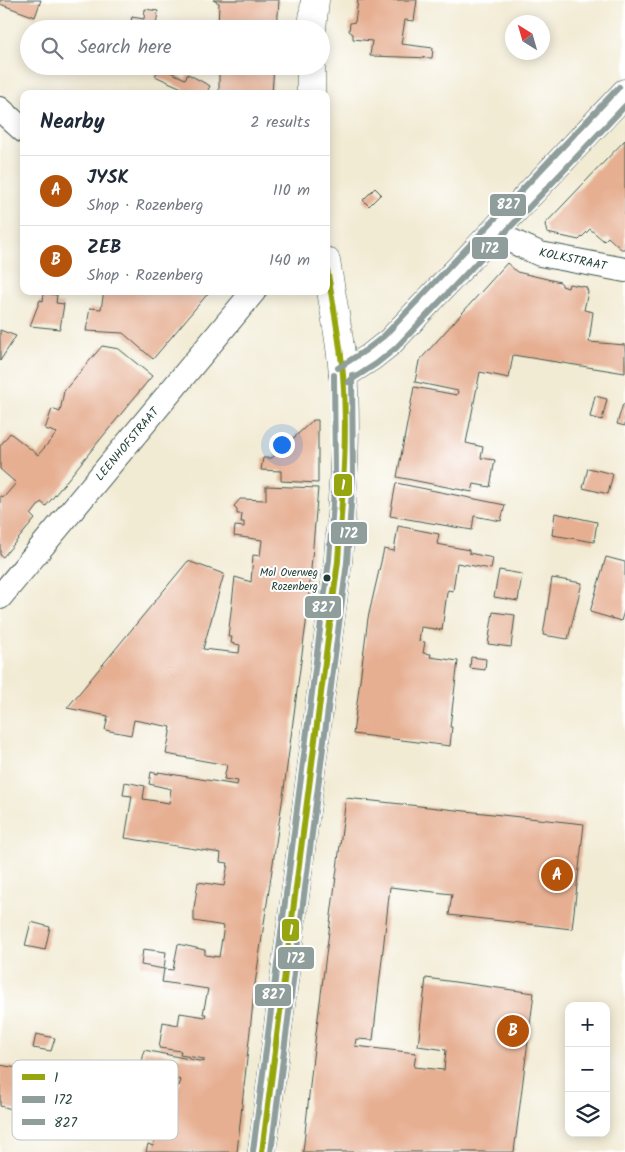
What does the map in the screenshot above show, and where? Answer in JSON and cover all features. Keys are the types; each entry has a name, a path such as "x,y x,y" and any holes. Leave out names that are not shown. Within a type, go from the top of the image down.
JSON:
{"main road":[{"path":"313,20 315,0"},
{"path":"311,75 311,90"},
{"path":"343,375 371,358 390,342 625,93"},
{"path":"262,1152 338,561 344,475 343,375 339,331 330,283"}],"street":[{"path":"0,109 20,127"},
{"name":"KOLKSTRAAT","path":"494,233 540,254 625,270"},
{"name":"LEENHOFSTRAAT","path":"0,597 251,295"}],"building":[{"path":"0,0 41,0 35,17 0,4"},
{"path":"213,0 279,0 278,20 218,20 219,3"},
{"path":"358,0 417,0 414,21 405,20 401,44 433,48 432,58 370,56 372,41 353,39 353,34 349,31 350,23 355,22"},
{"path":"145,9 158,11 157,20 131,20 132,17 144,19"},
{"path":"177,75 185,79 187,75 190,75 210,86 208,90 186,90 155,76"},
{"path":"219,75 273,75 272,90 219,90"},
{"path":"625,140 625,249 621,249 608,237 604,241 590,229 579,240 547,233 545,224"},
{"path":"375,188 381,194 369,206 363,200"},
{"path":"507,263 517,272 560,282 562,286 568,288 569,284 586,287 588,292 584,310 593,312 589,342 625,345 625,373 513,355 509,378 480,372 466,443 483,447 481,458 495,460 490,487 474,484 472,492 397,477 414,387 457,395 458,391 415,382 419,361"},
{"path":"44,295 57,295 56,303 64,304 60,329 30,326 40,300 43,301"},
{"path":"103,295 207,295 153,359 123,333 86,331 90,308 101,309"},
{"path":"0,330 16,336 0,361"},
{"path":"102,346 119,349 152,376 46,506 41,502 31,515 35,519 3,557 0,555 0,496 4,497 16,483 0,469 0,446 10,433 38,455 57,433 45,429 52,409 60,412 64,391"},
{"path":"595,396 607,399 602,420 590,417"},
{"path":"623,404 625,404 625,426 617,424"},
{"path":"313,420 318,420 318,483 281,481 281,471 261,470 263,458 272,458"},
{"path":"588,468 613,474 608,494 583,488"},
{"path":"396,483 505,505 501,521 474,516 472,530 390,516"},
{"path":"266,486 318,488 307,616 255,984 237,1152 146,1152 148,1144 153,1146 155,1140 178,1140 178,1086 181,1080 178,1079 178,1060 143,1060 144,1050 204,1062 204,1059 180,1055 181,1051 159,1048 163,1022 178,1025 180,1013 205,1017 206,1014 203,1014 208,989 162,982 164,969 173,970 178,944 205,950 205,955 219,957 224,926 194,921 194,908 198,882 224,886 228,863 220,862 221,853 125,838 132,796 123,795 125,782 145,786 143,799 169,803 171,789 149,784 151,772 237,785 238,781 224,779 227,765 166,754 171,727 134,720 131,735 105,730 108,716 67,708 188,561 224,574 203,649 239,653 240,645 231,643 232,637 228,637 235,577 251,582 253,555 260,556 262,540 234,536 235,526 244,527 244,522 241,522 242,514 237,514 237,509 234,506 240,499 266,500"},
{"path":"555,513 597,522 594,542 552,535"},
{"path":"398,526 439,534 437,544 469,550 469,553 493,558 491,569 457,563 453,591 448,590 447,592 442,630 421,627 419,641 425,642 423,653 431,654 430,657 458,661 450,727 452,727 450,746 353,734 368,618 384,549 394,551"},
{"path":"606,557 625,562 625,608 621,621 590,612"},
{"path":"499,570 522,574 518,601 494,597"},
{"path":"552,578 582,583 568,639 543,635"},
{"path":"493,612 515,615 511,647 488,644"},
{"path":"471,657 486,659 485,670 470,668"},
{"path":"346,798 584,824 572,929 449,915 452,894 390,887 373,1040 356,1039 355,1046 416,1053 414,1067 444,1070 446,1050 418,1046 426,978 534,993 514,1152 303,1152 313,1057"},
{"path":"31,922 50,927 45,950 25,946"},
{"path":"143,949 166,952 164,969 141,965"},
{"path":"36,1034 55,1038 51,1051 33,1048"},
{"path":"0,1065 12,1067 12,1109 0,1106"}],"transit line":[{"name":"827","path":"338,368 384,336 619,87"},
{"name":"172","path":"348,382 396,348 625,106"},
{"name":"1","path":"262,1152 338,561 345,422 340,347 330,287"},
{"name":"827","path":"253,1151 329,560 335,475 334,375"},
{"name":"172","path":"271,1152 347,562 353,475 352,375"}],"place":[{"name":"Mol Overweg Rozenberg","path":"327,578"},
{"name":"JYSK","path":"557,875"},
{"name":"ZEB","path":"513,1031"}]}
